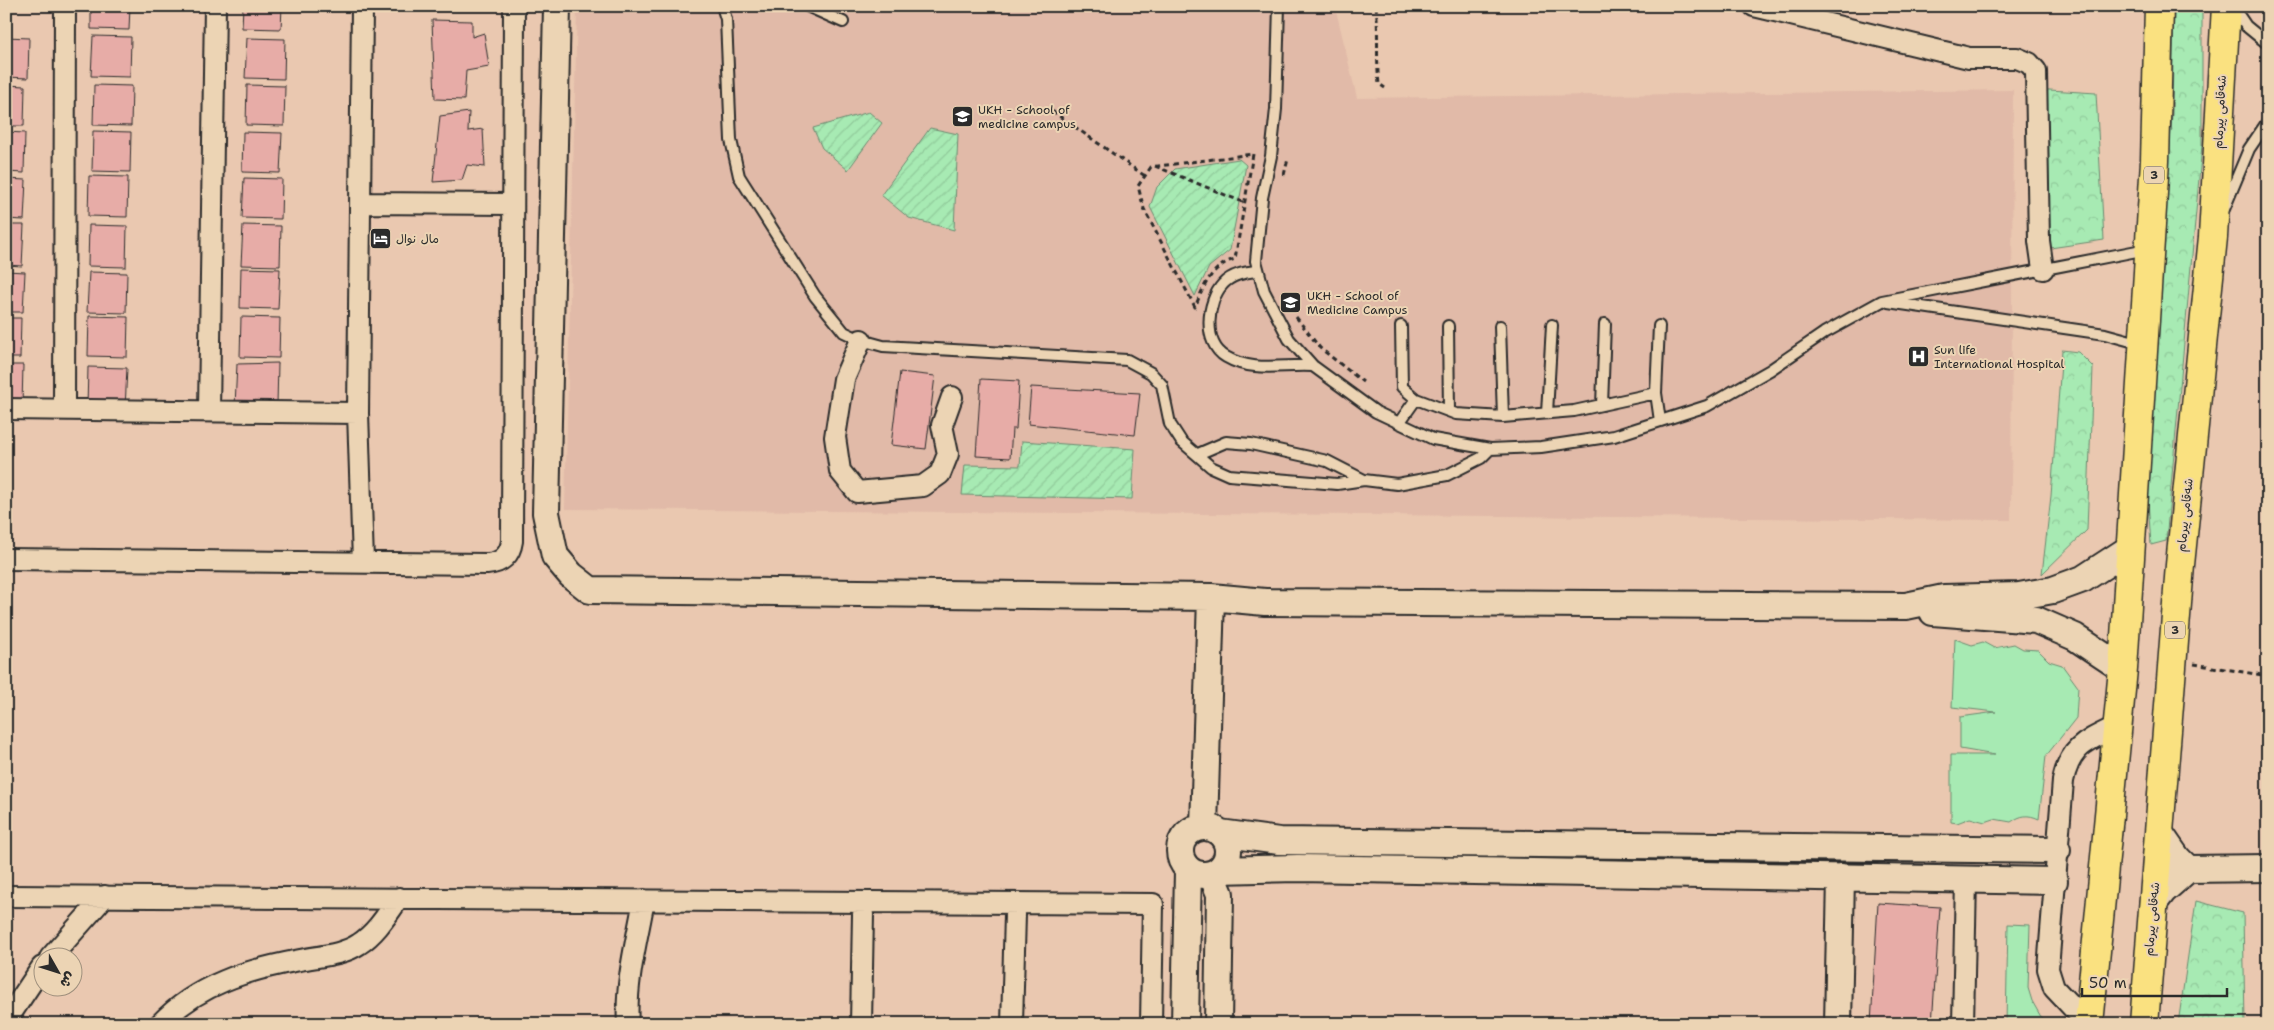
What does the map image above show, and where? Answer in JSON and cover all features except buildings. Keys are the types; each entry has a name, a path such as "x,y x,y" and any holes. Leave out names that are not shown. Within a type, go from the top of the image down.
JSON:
{"highway":[{"name":"3","path":"2089,1024 2116,726 2123,669 2129,549 2155,161 2159,6"},
{"name":"شەقامی پیرمام","path":"2144,1024 2180,564 2213,237 2226,6"}],"street":[{"path":"64,409 65,6"},
{"path":"209,411 214,6"},
{"path":"362,6 358,413 363,561"},
{"path":"6,559 494,563 505,557 511,547 514,6"},
{"path":"557,6 546,513 555,556 570,576 590,590 1211,597 1265,602 1906,606 1944,614 2036,620 2075,636 2123,669"},
{"path":"1754,6 1969,58 2017,58 2029,63 2036,71 2039,241 2043,269"},
{"path":"361,202 512,204"},
{"path":"861,340 844,379 834,437 840,471 857,492 923,486 940,474 948,454 942,425 952,397"},
{"path":"6,409 358,413"},
{"path":"1906,606 1944,598 2019,596 2053,590 2083,579 2129,549"},
{"path":"1211,597 1212,830"},
{"path":"2089,1024 2067,1004 2054,988 2050,979 2048,958 2063,781 2066,764 2076,749 2085,742 2116,726"},
{"path":"1185,1024 1207,872 1228,856 1225,840 1212,830"},
{"path":"2054,881 1288,868 1207,872 1183,863 1180,847 1189,833 1212,830 1279,841 2057,850"},
{"path":"2159,832 2172,852 2188,869"},
{"path":"1746,875 1748,846"},
{"path":"1963,1024 1966,848"},
{"path":"2153,904 2163,891 2188,869 2268,868"},
{"path":"1207,872 1220,894 1218,1024"},
{"path":"1838,1024 1841,877"},
{"path":"6,896 1153,904 1151,1024"},
{"path":"59,948 105,896"},
{"path":"160,1024 176,1007 219,982 250,971 336,953 357,946 372,934 399,898"},
{"path":"628,1024 627,1012 633,962 644,900"},
{"path":"861,1024 863,914"},
{"path":"1012,1024 1015,914"},
{"path":"7,1024 10,1015 32,982"}],"lane":[{"path":"722,6 726,19 731,140 739,176 815,296 844,332 861,340 883,346 1127,360 1151,373 1162,385 1170,424 1181,441 1211,467 1229,474 1337,484 1364,480 1397,484 1447,474 1481,458 1490,449"},
{"path":"807,6 843,22"},
{"path":"1279,6 1276,109 1271,156 1262,198 1256,261 1270,307 1289,339 1312,366 1376,412 1433,439 1490,449 1541,447 1614,436 1707,406 1770,370 1824,333 1882,301 2148,249"},
{"path":"2232,6 2246,26 2268,44"},
{"path":"2268,6 2268,16"},
{"path":"2213,237 2249,149 2268,121"},
{"path":"1258,271 1240,273 1222,284 1216,296 1209,322 1211,335 1218,349 1224,356 1258,368 1290,364 1312,366"},
{"path":"1882,301 2105,334 2142,344"},
{"path":"1602,405 1606,324"},
{"path":"1401,326 1402,387 1416,399 1456,414 1503,417 1547,413 1602,405 1656,393"},
{"path":"1448,326 1449,412"},
{"path":"1500,326 1503,417"},
{"path":"1547,413 1552,326"},
{"path":"1659,326 1656,393 1660,421"},
{"path":"1399,423 1416,399"},
{"path":"1198,454 1226,442 1251,444 1328,460 1364,480"}],"path":[{"path":"1376,6 1378,75 1379,84 1385,88"},
{"path":"1052,111 1145,176"},
{"path":"1253,154 1235,259 1226,262 1208,276 1195,307 1144,209 1138,186 1151,167 1155,166 1253,154"},
{"path":"1283,178 1288,159"},
{"path":"1155,166 1245,203"},
{"path":"1293,314 1320,348 1364,382"},
{"path":"2201,664 2268,676"}],"shaded area":[{"name":"UKH - School of Medicine Campus","path":"577,6 1335,6 1357,98 2013,90 2011,520 565,509"}],"green space":[{"path":"2174,6 2202,6 2202,145 2166,541 2151,545 2147,486 2172,114"},
{"path":"2034,89 2096,93 2104,240 2030,251"},
{"path":"869,112 882,123 848,170 822,148 813,128"},
{"path":"930,128 958,134 954,230 909,218 881,195"},
{"path":"1239,159 1246,165 1230,250 1209,267 1195,296 1150,207 1157,187 1175,169"},
{"path":"2062,350 2078,352 2093,367 2087,530 2042,574 2051,496"},
{"path":"1022,441 1135,449 1132,499 962,495 965,465 1020,466"},
{"path":"1955,639 1972,645 1983,642 1994,648 2014,644 2023,649 2038,650 2049,661 2062,665 2078,687 2076,718 2046,756 2039,819 2025,816 2011,822 1994,819 1985,822 1970,818 1957,823 1951,822 1951,755 1995,755 1960,749 1960,717 1996,712 1952,707"},
{"path":"2196,901 2243,913 2245,1024 2178,1024"},
{"path":"2008,924 2030,925 2028,988 2032,1001 2045,1024 2006,1024"}],"place":[{"name":"UKH - School of medicine campus","path":"962,117"},
{"name":"مال نوال","path":"380,239"},
{"name":"UKH - School of Medicine Campus","path":"1291,303"},
{"name":"Sun life International Hospital","path":"1918,357"}]}
